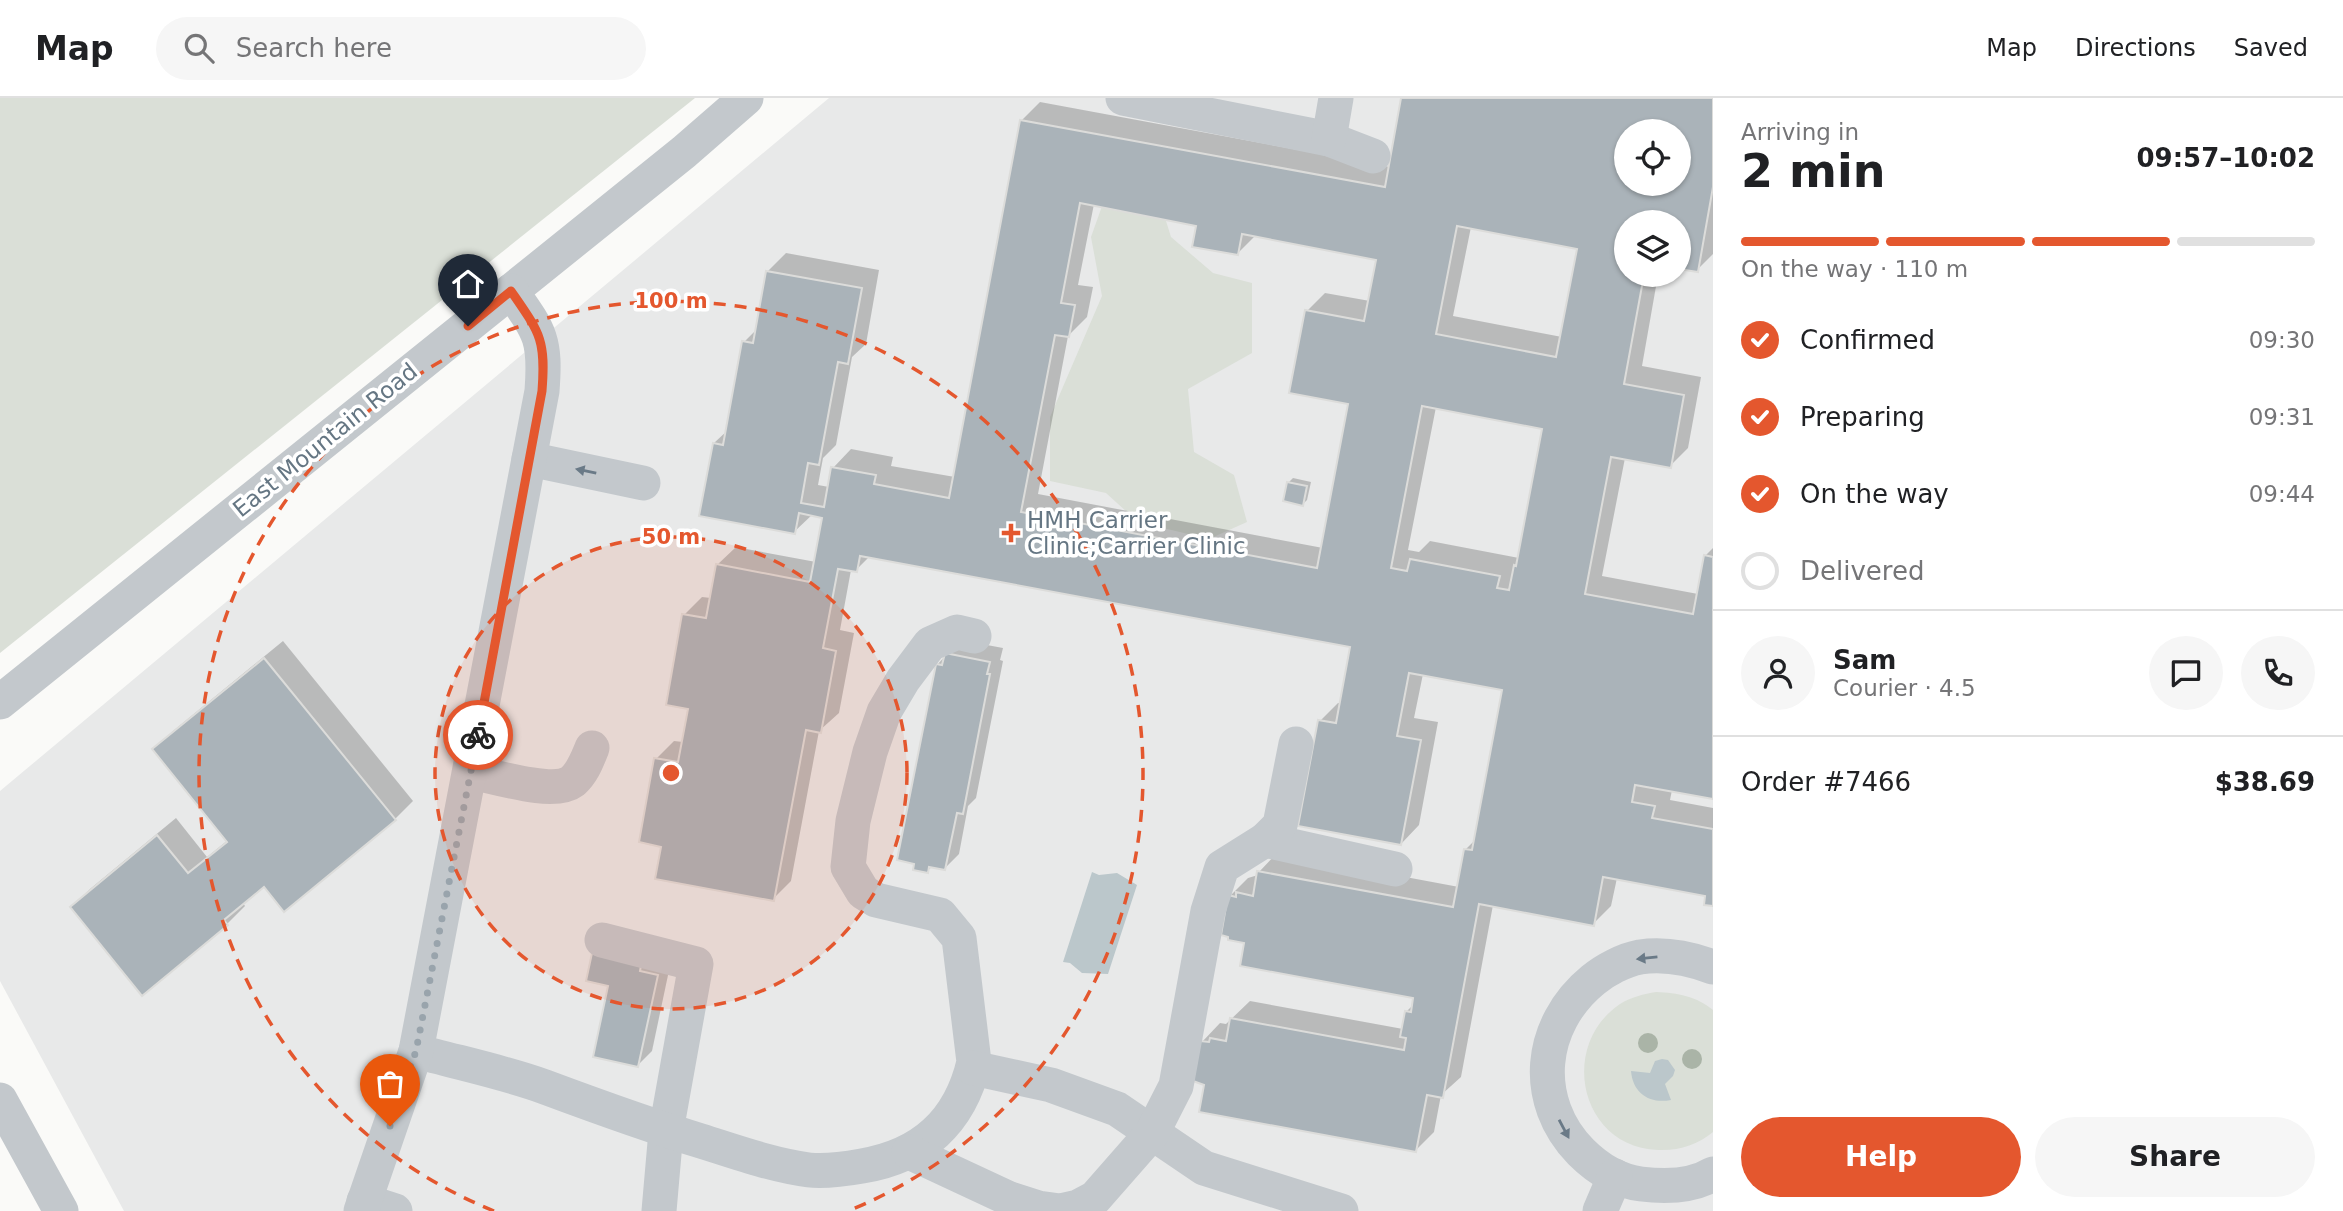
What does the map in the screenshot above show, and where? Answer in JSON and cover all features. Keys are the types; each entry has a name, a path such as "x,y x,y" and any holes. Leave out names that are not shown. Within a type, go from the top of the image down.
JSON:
{"street":[{"name":"East Mountain Road","path":"0,702 684,152 746,98"},
{"path":"1123,98 1329,139 1373,156"},
{"path":"1329,139 1336,98"},
{"path":"373,1208 416,1051 542,391 544,363 541,339 511,291"},
{"path":"530,459 643,483"},
{"path":"416,1051 542,1086 666,1131 778,1165 812,1170 872,1165 896,1159 933,1136 948,1119 966,1090 973,1069 973,1041 959,938 940,915 876,900 863,892 848,867 853,821 870,752 884,712 903,680 930,644 957,632 974,636"},
{"path":"909,1152 1010,1199 1038,1208 1060,1211 1095,1198 1152,1133 1176,1086 1208,911 1222,867 1265,840 1280,825 1296,744"},
{"path":"471,772 557,787 571,783 584,769 592,748"},
{"path":"1265,840 1395,869"},
{"path":"602,940 696,964 666,1131 659,1211"},
{"path":"1713,967 1676,956 1639,957 1604,971 1575,995 1555,1027 1546,1064 1550,1103 1567,1138 1594,1165 1629,1182 1667,1187 1713,1174"},
{"path":"973,1069 1051,1085 1117,1109 1204,1168 1341,1211"},
{"path":"0,1100 61,1211"},
{"path":"1600,1211 1615,1176"}],"shaded area":[{"path":"0,98 695,98 0,653"},
{"name":"HMH Carrier Clinic;Carrier Clinic","path":"829,98 1713,98 1713,1211 124,1211 0,981 0,791"},
{"path":"1111,181 1157,192 1171,237 1213,273 1252,283 1252,353 1188,389 1194,452 1234,475 1247,522 1209,539 1138,522 1106,493 1050,481 1050,417 1102,296 1091,237"},
{"path":"1092,872 1099,875 1117,873 1137,885 1108,974 1082,973 1070,963 1063,962"},
{"path":"1656,992 1686,996 1713,1010 1713,1132 1694,1144 1658,1150 1631,1145 1610,1132 1595,1114 1586,1092 1584,1068 1589,1044 1601,1022 1620,1004"},
{"path":"1668,1060 1675,1070 1665,1084 1671,1100 1663,1101 1644,1096 1635,1086 1631,1071 1650,1073 1655,1061"}],"building":[{"path":"1401,98 1713,98 1713,187 1698,272 1691,271 1691,210 1614,210 1614,287 1642,287 1624,384 1684,395 1671,468 1611,457 1585,594 1693,614 1704,555 1713,557 1713,799 1635,785 1632,802 1655,806 1652,818 1713,829 1713,906 1704,905 1705,896 1603,877 1594,926 1479,904 1443,1098 1427,1095 1416,1152 1199,1112 1204,1085 1193,1081 1200,1041 1209,1042 1210,1038 1226,1041 1230,1018 1404,1050 1406,1038 1400,1037 1405,1011 1411,1012 1413,998 1240,966 1244,943 1228,940 1228,937 1221,935 1228,895 1236,897 1236,892 1253,896 1257,871 1453,907 1464,849 1472,850 1502,690 1409,673 1397,736 1421,740 1401,845 1298,826 1318,720 1336,723 1350,647 860,556 857,572 838,569 823,648 836,651 821,733 806,730 774,901 655,879 661,847 639,842 654,758 678,762 688,709 666,705 682,614 706,618 716,564 810,582 822,518 799,513 795,534 699,516 713,443 723,445 742,341 753,343 766,271 862,288 848,364 838,362 819,465 808,463 801,503 824,507 831,467 876,475 874,484 949,498 1020,120 1385,187","holes":["1080,203 1196,226 1192,247 1238,255 1242,234 1376,260 1364,321 1305,310 1289,393 1348,404 1317,568 1021,512 1055,335 1069,337 1075,305 1061,303","1457,226 1577,249 1556,357 1436,334","1422,406 1542,429 1509,590 1497,588 1500,576 1410,559 1407,571 1391,568"]},
{"path":"1287,482 1307,486 1303,506 1283,501"},
{"path":"945,653 990,662 987,674 990,674 963,814 957,813 945,870 929,867 928,873 913,870 914,864 897,860 936,664 942,665"},
{"path":"264,658 396,820 284,912 264,887 224,920 228,925 142,996 70,907 157,835 188,873 227,842 152,749"},
{"path":"592,953 643,955 640,971 658,975 638,1067 593,1057 608,986 586,981"}],"way so far":[{"path":"390,1126 416,1051 478,735"}],"place":[{"name":"HMH Carrier Clinic;Carrier Clinic","path":"1011,533"}],"route":[{"path":"468,326 511,291 541,339 544,363 542,391 478,735"}]}
